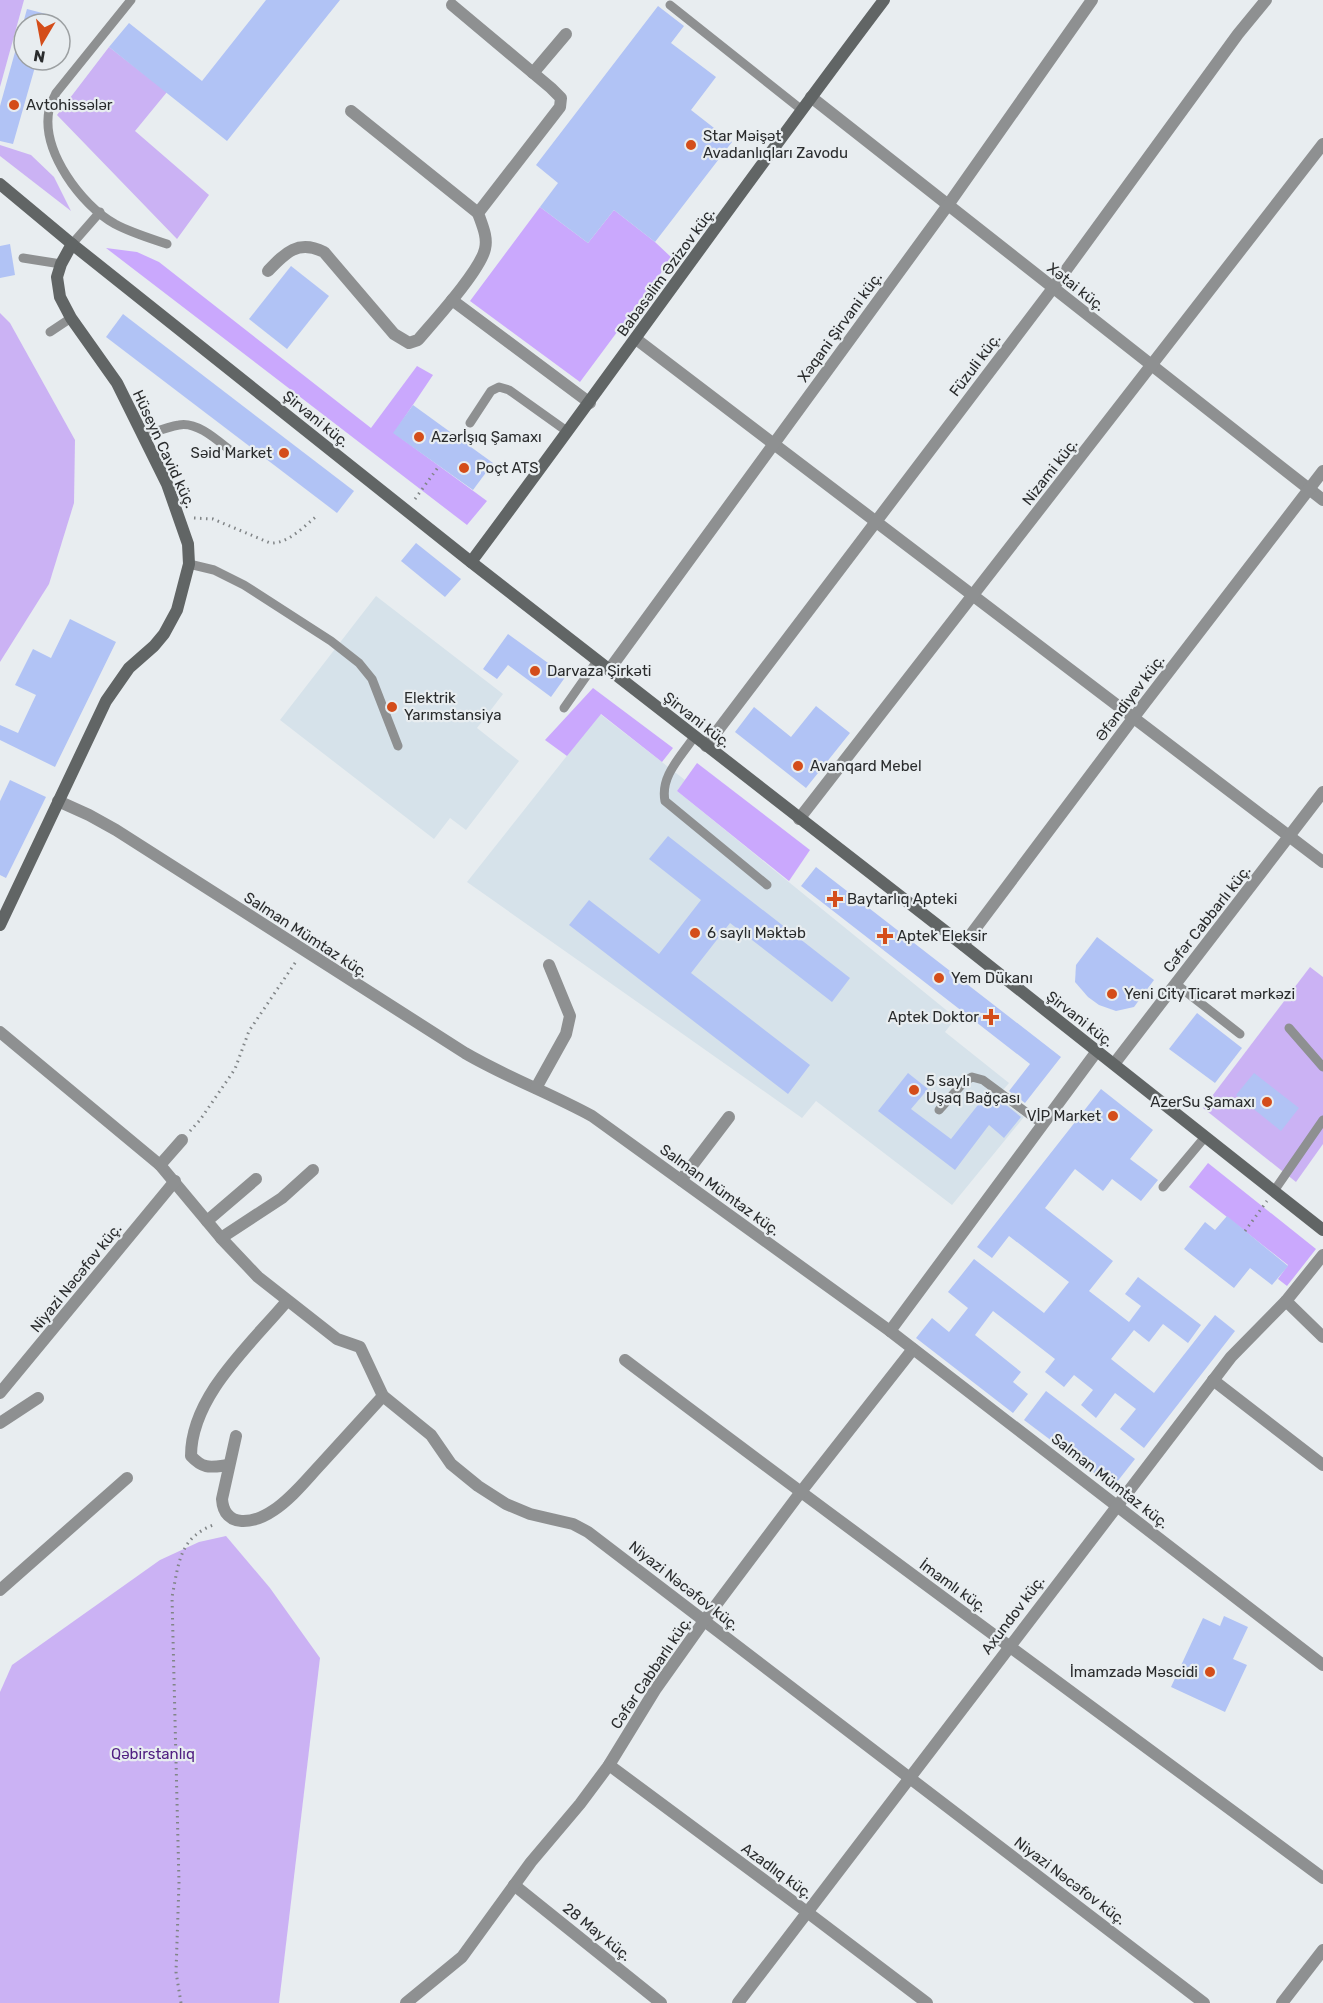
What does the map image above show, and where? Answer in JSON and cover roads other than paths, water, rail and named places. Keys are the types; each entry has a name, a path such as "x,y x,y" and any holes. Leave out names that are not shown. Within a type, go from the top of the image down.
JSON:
{"main road":[{"name":"Babasəlim Əzizov küç.","path":"471,562 884,0"},
{"name":"Şirvani küç.","path":"0,184 471,562 963,945 1323,1230"},
{"name":"Hüseyn Cavid küç.","path":"0,925 106,701 118,680 164,634 177,610 189,564 188,544 167,484 117,383 71,318 60,297 57,277 72,244"}],"street":[{"name":"Xəqani Şirvani küç.","path":"609,670 948,205 1092,0"},
{"name":"Füzuli küç.","path":"706,746 1053,288 1238,34 1266,0"},
{"path":"452,5 561,98 560,107 478,213"},
{"path":"533,73 566,34"},
{"name":"Xətai küç.","path":"811,97 1323,500"},
{"path":"268,272 285,253 306,246 317,248 324,252 394,334 409,343 418,340 476,268 485,250 486,234 478,213 351,111"},
{"name":"Nizami küç.","path":"799,819 1323,144"},
{"path":"452,300 590,403"},
{"path":"636,339 1323,862"},
{"name":"Əfəndiyev küç.","path":"963,945 1323,471"},
{"name":"Cəfər Cabbarlı küç.","path":"1114,1064 1323,792"},
{"name":"Salman Mümtaz küç.","path":"58,801 89,814 116,830 465,1053 500,1073 592,1116 890,1331 1323,1665"},
{"path":"536,1088 566,1034 570,1017 549,965"},
{"name":"Niyazi Nəcəfov küç.","path":"0,1032 160,1165 221,1238 258,1277 337,1339 360,1347 383,1396 431,1435 452,1464 478,1486 514,1508 573,1524 588,1532 1204,2003"},
{"path":"890,1331 1097,1051"},
{"path":"681,1180 729,1117"},
{"path":"160,1165 182,1140"},
{"path":"221,1238 282,1198 313,1170"},
{"path":"207,1221 256,1179"},
{"name":"Niyazi Nəcəfov küç.","path":"0,1393 174,1181"},
{"name":"Axundov küç.","path":"738,2003 1213,1380 1244,1343 1286,1301 1323,1255"},
{"path":"1286,1301 1323,1337"},
{"path":"229,1465 210,1467 199,1465 190,1456 191,1442 200,1416 217,1382 287,1302"},
{"name":"Cəfər Cabbarlı küç.","path":"406,2003 462,1957 514,1885 609,1766 655,1690 704,1621 800,1493 913,1349"},
{"name":"İmamlı küç.","path":"625,1360 800,1493 1010,1645 1323,1878"},
{"path":"1213,1380 1323,1465"},
{"path":"236,1436 222,1499 222,1510 229,1519 252,1520 274,1511 296,1491 383,1396"},
{"path":"0,1423 38,1398"},
{"path":"0,1590 127,1478"},
{"name":"Azadlıq küç.","path":"609,1766 927,2003"},
{"name":"28 May küç.","path":"514,1885 661,2003"},
{"path":"1282,2003 1323,1950"}],"lane":[{"path":"131,0 56,93 49,110 49,128 55,154 71,181 87,201 113,223 133,233 167,244"},
{"path":"670,5 802,110"},
{"path":"72,244 100,212"},
{"path":"23,258 61,264"},
{"path":"50,332 71,318"},
{"path":"470,423 491,390 499,387 509,390 568,432"},
{"path":"143,436 181,424 188,424 199,428 236,455"},
{"path":"189,564 214,570 244,585 331,641 359,663 372,679 398,746"},
{"path":"564,708 597,661"},
{"path":"694,737 667,776 663,790 665,801 767,885"},
{"path":"1176,984 1240,1034"},
{"path":"1289,1028 1323,1067"},
{"path":"939,1110 965,1081 972,1077 983,1080 1042,1124"},
{"path":"1274,1191 1323,1120"},
{"path":"1163,1187 1205,1137"}],"place":[{"name":"Avtohissələr","path":"14,105"},
{"name":"Star Məişət Avadanlıqları Zavodu","path":"691,145"},
{"name":"Azərİşıq Şamaxı","path":"419,437"},
{"name":"Səid Market","path":"284,453"},
{"name":"Poçt ATS","path":"464,468"},
{"name":"Darvaza Şirkəti","path":"535,671"},
{"name":"Elektrik Yarımstansiya","path":"392,707"},
{"name":"Avanqard Mebel","path":"798,766"},
{"name":"Baytarlıq Apteki","path":"835,899"},
{"name":"6 saylı Məktəb","path":"695,933"},
{"name":"Aptek Eleksir","path":"885,936"},
{"name":"Yem Dükanı","path":"939,978"},
{"name":"Yeni City Ticarət mərkəzi","path":"1112,994"},
{"name":"Aptek Doktor","path":"991,1017"},
{"name":"5 saylı Uşaq Bağçası","path":"914,1090"},
{"name":"AzerSu Şamaxı","path":"1267,1102"},
{"name":"VİP Market","path":"1113,1116"},
{"name":"İmamzadə Məscidi","path":"1210,1672"}],"park label":[{"name":"Qəbirstanlıq","path":"153,1754"}]}
